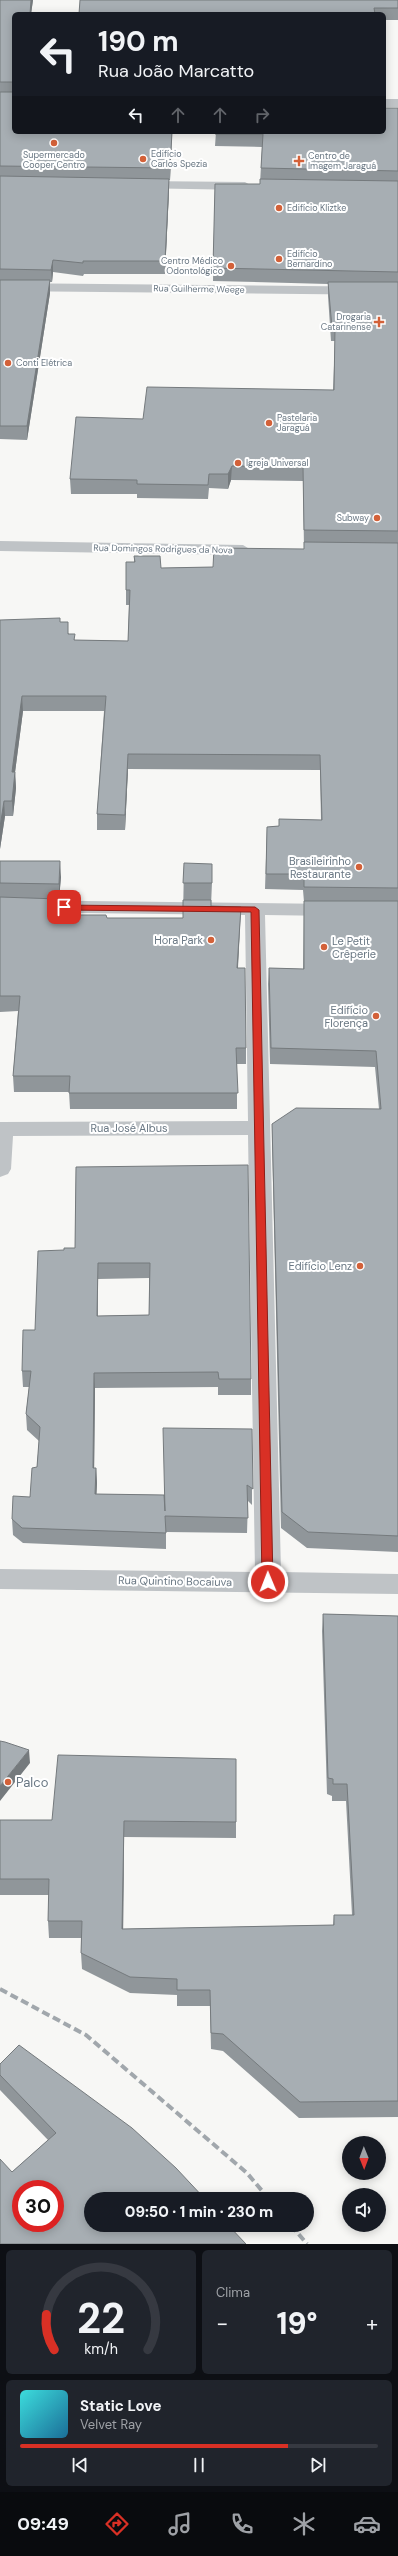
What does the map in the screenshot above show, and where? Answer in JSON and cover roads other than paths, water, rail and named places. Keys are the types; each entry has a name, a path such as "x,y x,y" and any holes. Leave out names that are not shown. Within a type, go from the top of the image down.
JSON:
{"street":[{"path":"386,103 398,103"},
{"path":"127,184 255,186"},
{"name":"Rua Guilherme Weege","path":"0,287 398,292"},
{"name":"Rua Domingos Rodrigues da Nova","path":"0,546 257,550"},
{"path":"0,906 350,910"},
{"path":"255,910 258,1128 268,1582"},
{"name":"Rua José Albus","path":"1,1129 258,1128"},
{"path":"0,1169 1,1129"},
{"name":"Rua Quintino Bocaiuva","path":"0,1579 398,1584"}],"railway":[{"path":"0,1989 86,2035 247,2173 263,2192"},
{"path":"297,2232 307,2244"}],"place":[{"name":"Supermercado Cooper Centro","path":"54,143"},
{"name":"Edifício Carlos Spezia","path":"143,159"},
{"name":"Centro de Imagem Jaraguá","path":"299,161"},
{"name":"Edifício Kliztke","path":"279,208"},
{"name":"Edifício Bernardino","path":"279,259"},
{"name":"Centro Médico Odontológico","path":"231,266"},
{"name":"Drogaria Catarinense","path":"379,322"},
{"name":"Conti Elétrica","path":"8,363"},
{"name":"Pastelaria Jaraguá","path":"269,423"},
{"name":"Igreja Universal","path":"238,463"},
{"name":"Subway","path":"377,518"},
{"name":"Brasileirinho Restaurante","path":"359,867"},
{"name":"Hora Park","path":"211,940"},
{"name":"Le Petit Crêperie","path":"324,947"},
{"name":"Edifício Florença","path":"376,1016"},
{"name":"Edifício Lenz","path":"360,1266"},
{"name":"Palco","path":"8,1782"}]}
